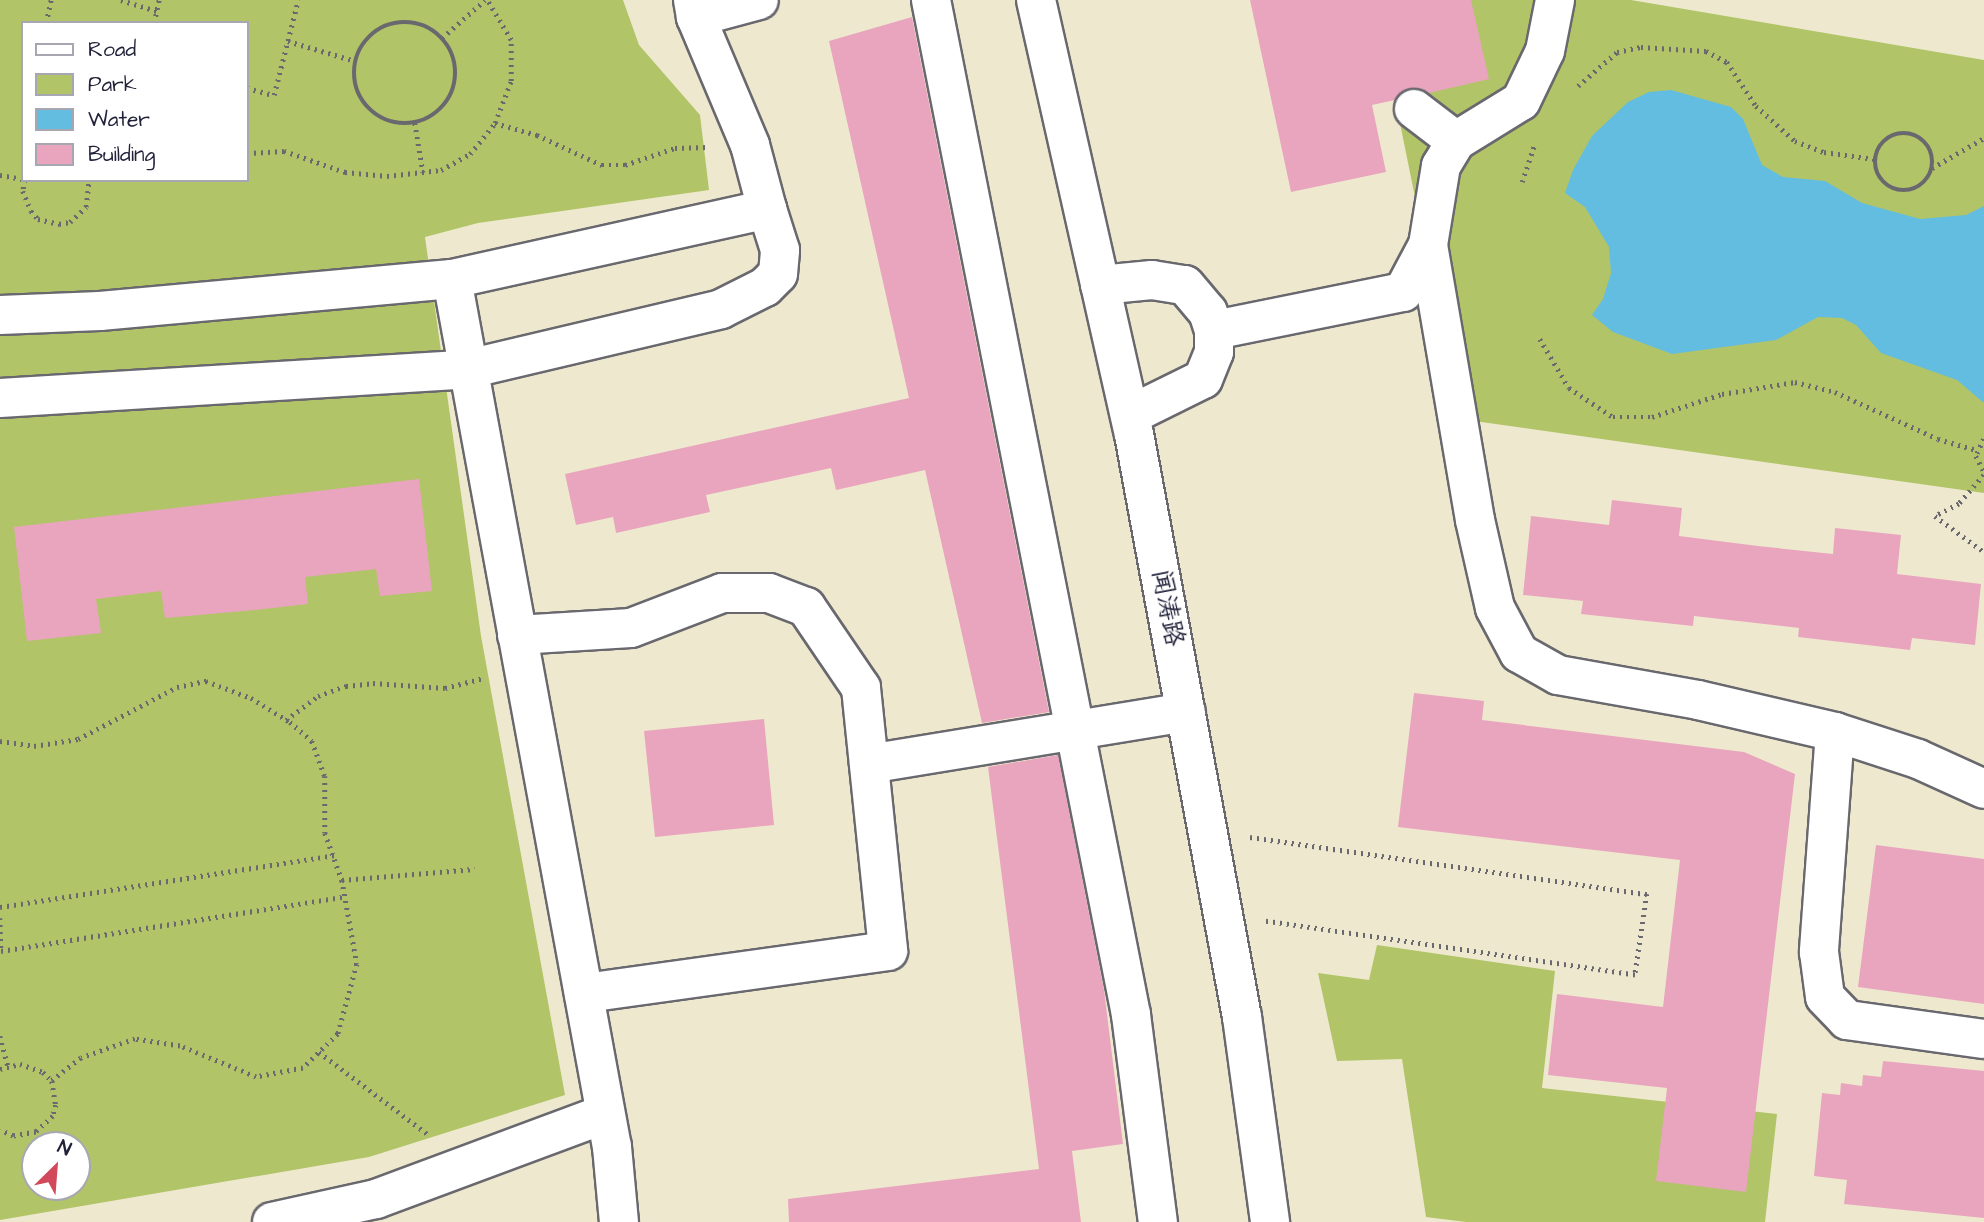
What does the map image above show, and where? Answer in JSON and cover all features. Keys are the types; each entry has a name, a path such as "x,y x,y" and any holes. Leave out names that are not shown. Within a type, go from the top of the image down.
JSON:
{"street":[{"path":"0,398 468,369 721,309 765,287 778,274 780,250 750,145 695,8 759,0"},
{"path":"931,0 1131,1015 1158,1222"},
{"name":"闻涛路","path":"1036,0 1130,415 1223,914 1270,1222"},
{"path":"1403,292 1428,245 1441,166 1456,141 1521,102 1545,51 1555,0"},
{"path":"1414,109 1456,141"},
{"path":"0,315 100,311 452,279 767,208"},
{"path":"1428,245 1495,608 1519,653 1559,675 1698,700 1835,732 1918,759 1984,789"},
{"path":"452,279 584,993 605,1114 619,1222"},
{"path":"1100,285 1152,280 1185,285 1204,305 1214,330 1214,352 1203,379 1130,415"},
{"path":"1214,330 1403,292"},
{"path":"1403,292 1447,358"},
{"path":"520,650 631,628 722,593 769,593 806,607 861,688 888,951 584,993"},
{"path":"869,764 1186,712"},
{"path":"1835,732 1819,952 1825,998 1847,1020 1984,1039"},
{"path":"272,1222 376,1199 605,1114"},
{"path":"340,1222 376,1199"}],"path":[{"path":"46,21 51,0"},
{"path":"121,0 157,10"},
{"path":"154,21 159,0"},
{"path":"248,88 274,95 298,0"},
{"path":"248,153 284,151 345,172 387,176 441,170 470,154 495,123 512,81 511,40 486,0 442,38"},
{"path":"387,24 421,24 442,38 455,59 453,92 438,112 415,123 382,119 369,108 354,78 355,61 361,46 387,24"},
{"path":"288,41 355,61"},
{"path":"1575,89 1617,52 1641,47 1706,51 1727,62 1756,106 1795,141 1824,152 1875,159"},
{"path":"415,123 423,172"},
{"path":"495,123 537,135 602,165 625,165 675,148 750,145"},
{"path":"1522,182 1541,133"},
{"path":"1932,168 1930,150 1909,134 1882,142 1875,159 1879,177 1894,189 1913,189 1932,168 1984,138"},
{"path":"0,175 21,179"},
{"path":"24,182 23,191 31,211 38,219 59,224 70,222 86,207 89,182"},
{"path":"1540,339 1569,387 1613,417 1653,417 1722,394 1795,382 1835,392 1926,434 1976,450"},
{"path":"1984,439 1976,450 1976,463 1984,473 1959,504 1935,516 1984,552"},
{"path":"286,720 318,696 346,687 373,683 445,688 520,650"},
{"path":"0,741 34,746 78,739 177,687 206,681 251,698 286,720 312,741 325,776 326,833 342,880 357,964 338,1034 303,1068 256,1077 180,1046 135,1040 81,1058 52,1081"},
{"path":"1208,831 1647,894 1635,975 1223,914"},
{"path":"0,907 335,855"},
{"path":"342,880 475,869"},
{"path":"0,918 1,953 343,897"},
{"path":"0,1036 8,1065"},
{"path":"319,1052 469,1164"},
{"path":"0,1069 8,1065 33,1066 52,1081 56,1105 46,1126 25,1136 0,1130"}],"green space":[{"path":"0,0 623,0 639,45 700,115 709,190 478,223 425,237 481,636 565,1095 369,1157 0,1220"},
{"path":"1375,0 1631,0 1984,60 1984,493 1460,419"},
{"path":"1377,945 1555,971 1542,1088 1777,1114 1765,1222 1466,1222 1426,1217 1402,1059 1337,1061 1318,973 1369,980"}],"water":[{"path":"1671,90 1731,107 1743,119 1762,165 1783,177 1825,181 1862,203 1920,219 1966,215 1984,206 1984,403 1957,380 1881,353 1856,325 1842,318 1818,317 1776,340 1672,354 1613,332 1592,315 1603,299 1611,273 1609,247 1585,207 1565,193 1573,170 1592,136 1628,102 1649,92"}],"building":[{"path":"1250,0 1471,0 1489,79 1429,93 1406,89 1395,100 1372,105 1386,172 1291,192"},
{"path":"912,17 1049,712 982,723 925,470 836,490 831,468 706,495 710,512 616,533 613,517 576,525 565,474 909,398 829,41"},
{"path":"419,479 432,591 380,596 376,569 305,577 308,604 255,610 165,618 161,591 96,599 101,633 27,641 14,527"},
{"path":"1612,500 1682,508 1679,536 1758,546 1833,554 1835,528 1901,535 1897,574 1981,584 1975,645 1912,638 1910,650 1798,637 1799,628 1694,616 1693,626 1581,614 1583,601 1523,595 1531,516 1609,525"},
{"path":"1414,693 1484,701 1482,720 1744,752 1795,774 1746,1192 1656,1181 1667,1088 1548,1075 1557,994 1663,1007 1680,860 1398,827"},
{"path":"764,719 774,825 655,837 644,731"},
{"path":"1058,755 1104,990 1123,1144 1072,1151 1081,1222 789,1222 788,1199 1039,1169 988,767"},
{"path":"1876,845 1984,859 1984,1004 1858,987"},
{"path":"1883,1061 1984,1071 1984,1218 1844,1204 1847,1180 1814,1176 1822,1093 1840,1095 1841,1083 1862,1086 1863,1075 1881,1077"}]}
